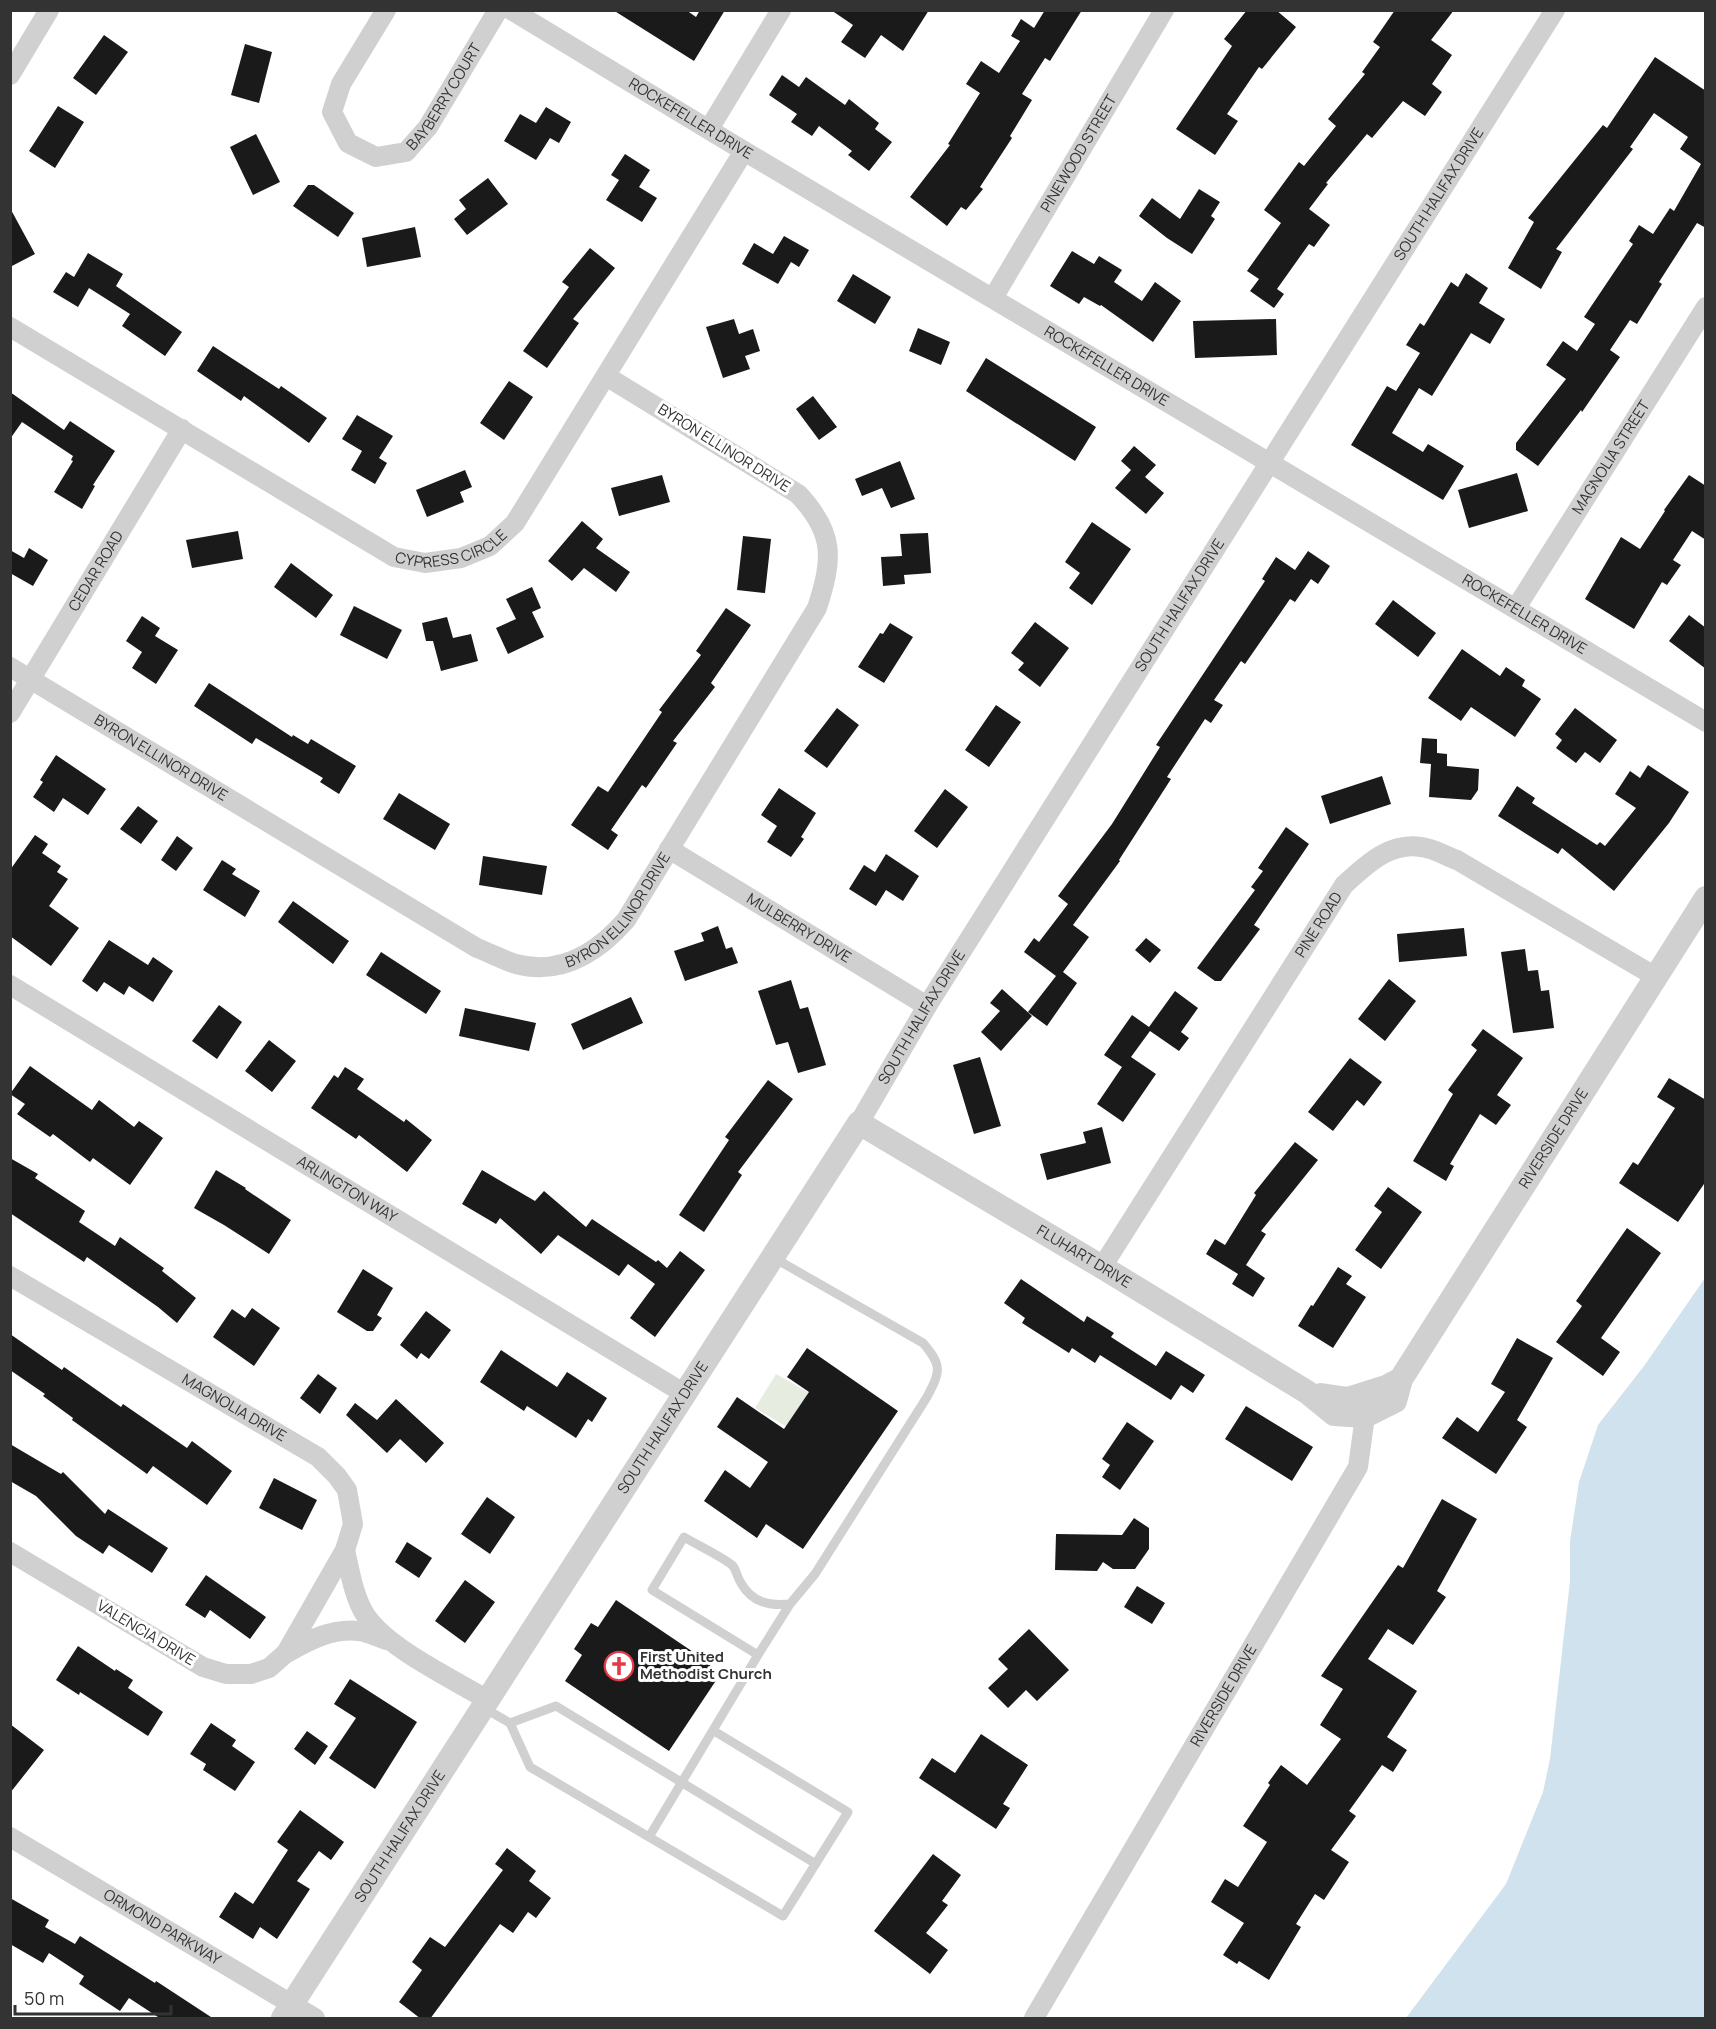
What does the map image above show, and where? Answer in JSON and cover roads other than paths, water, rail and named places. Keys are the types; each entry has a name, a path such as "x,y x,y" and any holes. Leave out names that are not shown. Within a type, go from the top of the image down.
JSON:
{"street":[{"path":"10,75 49,10"},
{"name":"BAYBERRY COURT","path":"386,10 341,84 332,112 348,143 376,157 406,152 428,127 498,10"},
{"name":"ROCKEFELLER DRIVE","path":"511,10 710,129 744,152 1706,722"},
{"path":"710,129 781,10"},
{"name":"PINEWOOD STREET","path":"993,298 1164,10"},
{"name":"SOUTH HALIFAX DRIVE","path":"287,2012 859,1123 927,1006 1555,10"},
{"name":"CYPRESS CIRCLE","path":"10,327 394,557 425,563 461,558 490,546 515,523 744,152"},
{"name":"MAGNOLIA STREET","path":"1516,608 1706,307"},
{"name":"BYRON ELLINOR DRIVE","path":"10,667 477,948 516,964 545,968 571,963 611,937 626,920 817,608 826,581 828,558 825,532 812,508 798,494 606,376"},
{"name":"CEDAR ROAD","path":"10,713 182,429"},
{"name":"PINE ROAD","path":"1102,1267 1344,885 1369,862 1394,848 1422,847 1457,860 1656,977"},
{"name":"MULBERRY DRIVE","path":"669,849 927,1006"},
{"name":"RIVERSIDE DRIVE","path":"1034,2019 1358,1467 1365,1416 1395,1401 1401,1379 1706,898"},
{"name":"ARLINGTON WAY","path":"10,985 685,1394"},
{"name":"FLUHART DRIVE","path":"859,1123 1307,1392 1334,1414 1365,1416"},
{"name":"MAGNOLIA DRIVE","path":"10,1276 318,1457 337,1476 347,1490 353,1524 345,1550 318,1597"},
{"name":"FLUHART DRIVE","path":"1307,1392 1348,1399 1401,1379"},
{"name":"VALENCIA DRIVE","path":"345,1550 354,1588 366,1615 389,1641"},
{"name":"VALENCIA DRIVE","path":"10,1552 203,1667 226,1674 251,1674 269,1668 286,1653 312,1638 336,1632 360,1631 389,1641 484,1703"},
{"name":"VALENCIA DRIVE","path":"286,1653 318,1597"},
{"name":"ORMOND PARKWAY","path":"10,1837 287,2012 315,2019"}],"lane":[{"path":"649,1837 758,1655 790,1604 815,1574 927,1397 937,1377 936,1358 923,1343 772,1257"},
{"path":"758,1655 652,1590 684,1537 734,1567 744,1588 751,1596 769,1604 790,1604"},
{"path":"484,1703 510,1723 530,1767 783,1916 848,1812 714,1731"},
{"path":"510,1723 556,1706 816,1864"}],"water":[{"path":"1705,1278 1705,2018 1406,2018 1506,1884 1543,1792 1550,1759 1570,1581 1570,1541 1579,1482 1598,1425 1644,1366"}],"place":[{"name":"First United Methodist Church","path":"619,1666"}]}
